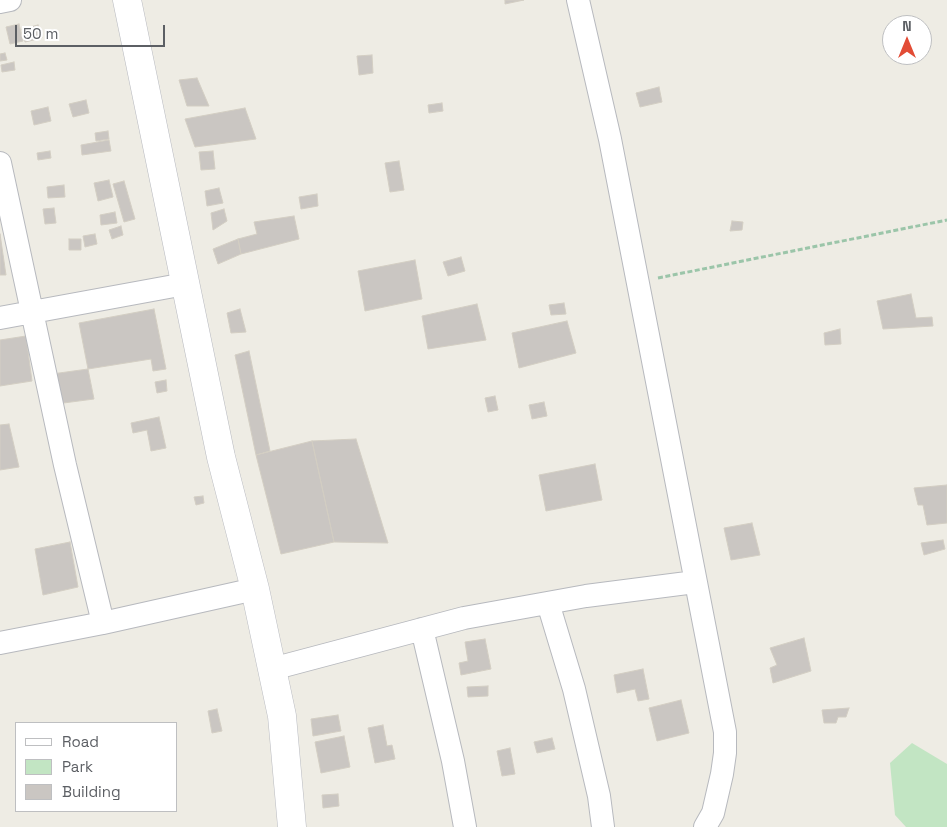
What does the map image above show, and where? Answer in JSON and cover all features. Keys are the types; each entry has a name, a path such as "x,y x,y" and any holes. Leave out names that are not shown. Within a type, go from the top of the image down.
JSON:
{"street":[{"path":"0,2 10,0"},
{"path":"127,0 221,457 255,589 282,716 292,827"},
{"path":"578,0 610,139 725,732 722,774 713,813 705,827"},
{"path":"0,163 65,465 103,623"},
{"path":"0,318 185,284"},
{"path":"272,669 464,618 630,590 695,582"},
{"path":"0,643 103,623 255,589"},
{"path":"548,603 574,688 599,796 603,827"},
{"path":"422,629 453,761 465,827"}],"path":[{"path":"638,282 947,220"}],"green space":[{"path":"912,743 947,764 947,827 906,827 895,815 890,763"}],"building":[{"path":"505,0 524,0 505,4"},
{"path":"19,24 23,41 10,44 6,27"},
{"path":"38,25 42,38 25,42 22,29"},
{"path":"5,53 7,60 0,61 0,54"},
{"path":"372,55 373,73 359,75 357,56"},
{"path":"14,62 15,70 2,72 1,65"},
{"path":"197,78 209,106 187,106 179,80"},
{"path":"659,87 662,102 640,107 636,93"},
{"path":"86,100 89,113 73,117 69,104"},
{"path":"442,103 443,111 429,113 428,105"},
{"path":"48,107 51,121 34,125 31,111"},
{"path":"245,108 256,139 195,147 185,119"},
{"path":"108,131 109,139 96,141 95,133"},
{"path":"109,140 111,151 82,155 81,145"},
{"path":"50,151 51,158 38,160 37,153"},
{"path":"213,151 215,169 201,170 199,152"},
{"path":"399,161 404,190 390,192 385,163"},
{"path":"109,180 113,197 98,201 94,183"},
{"path":"124,181 135,219 124,222 113,184"},
{"path":"64,185 65,197 48,198 47,187"},
{"path":"219,188 223,203 207,206 205,191"},
{"path":"317,194 318,206 301,209 299,197"},
{"path":"54,208 56,223 45,224 43,209"},
{"path":"224,209 227,221 213,230 211,213"},
{"path":"115,212 117,223 101,225 100,215"},
{"path":"294,216 299,239 241,254 238,239 257,234 254,222"},
{"path":"732,221 743,222 742,230 730,231"},
{"path":"121,226 123,235 112,239 109,230"},
{"path":"0,234 6,275 0,275"},
{"path":"95,234 97,244 85,247 83,236"},
{"path":"69,239 81,239 81,250 69,250"},
{"path":"238,239 241,254 218,264 213,249"},
{"path":"461,257 465,271 448,276 443,262"},
{"path":"415,260 422,299 365,311 358,271"},
{"path":"911,294 916,318 932,317 933,326 883,329 877,301"},
{"path":"564,303 566,314 551,315 549,305"},
{"path":"477,304 486,340 428,349 422,316"},
{"path":"154,309 166,369 153,371 151,359 88,369 79,323"},
{"path":"240,309 246,332 231,333 227,313"},
{"path":"567,321 576,353 519,368 512,333"},
{"path":"840,329 841,344 825,345 824,333"},
{"path":"26,336 32,381 0,386 0,340"},
{"path":"249,351 270,451 256,455 235,355"},
{"path":"88,369 94,399 56,404 52,374"},
{"path":"166,380 167,391 157,393 155,382"},
{"path":"495,396 498,410 488,412 485,398"},
{"path":"544,402 547,416 532,419 529,405"},
{"path":"159,417 166,448 151,451 147,430 133,433 131,423"},
{"path":"9,424 19,467 0,470 0,425"},
{"path":"356,439 388,543 334,542 312,441"},
{"path":"312,441 334,542 281,554 256,455"},
{"path":"595,464 602,500 546,511 539,475"},
{"path":"947,485 947,523 927,525 923,505 918,505 914,488"},
{"path":"203,496 204,503 196,505 194,497"},
{"path":"752,523 760,555 731,560 724,528"},
{"path":"943,540 945,549 924,555 921,543"},
{"path":"70,542 78,587 43,595 35,549"},
{"path":"804,638 811,671 773,683 770,668 777,665 770,648"},
{"path":"485,639 491,669 461,675 459,663 468,661 465,642"},
{"path":"643,669 649,699 638,701 635,689 617,693 614,675"},
{"path":"488,686 488,696 468,697 467,687"},
{"path":"681,700 689,733 657,741 649,708"},
{"path":"849,708 846,717 838,717 836,723 824,723 822,710"},
{"path":"217,709 222,731 212,733 208,711"},
{"path":"338,715 341,731 313,736 311,719"},
{"path":"383,725 387,746 392,745 395,759 375,763 368,728"},
{"path":"344,736 350,767 321,773 315,742"},
{"path":"552,738 555,749 537,753 534,742"},
{"path":"510,748 515,774 502,776 497,751"},
{"path":"338,794 339,806 323,808 322,795"}]}
